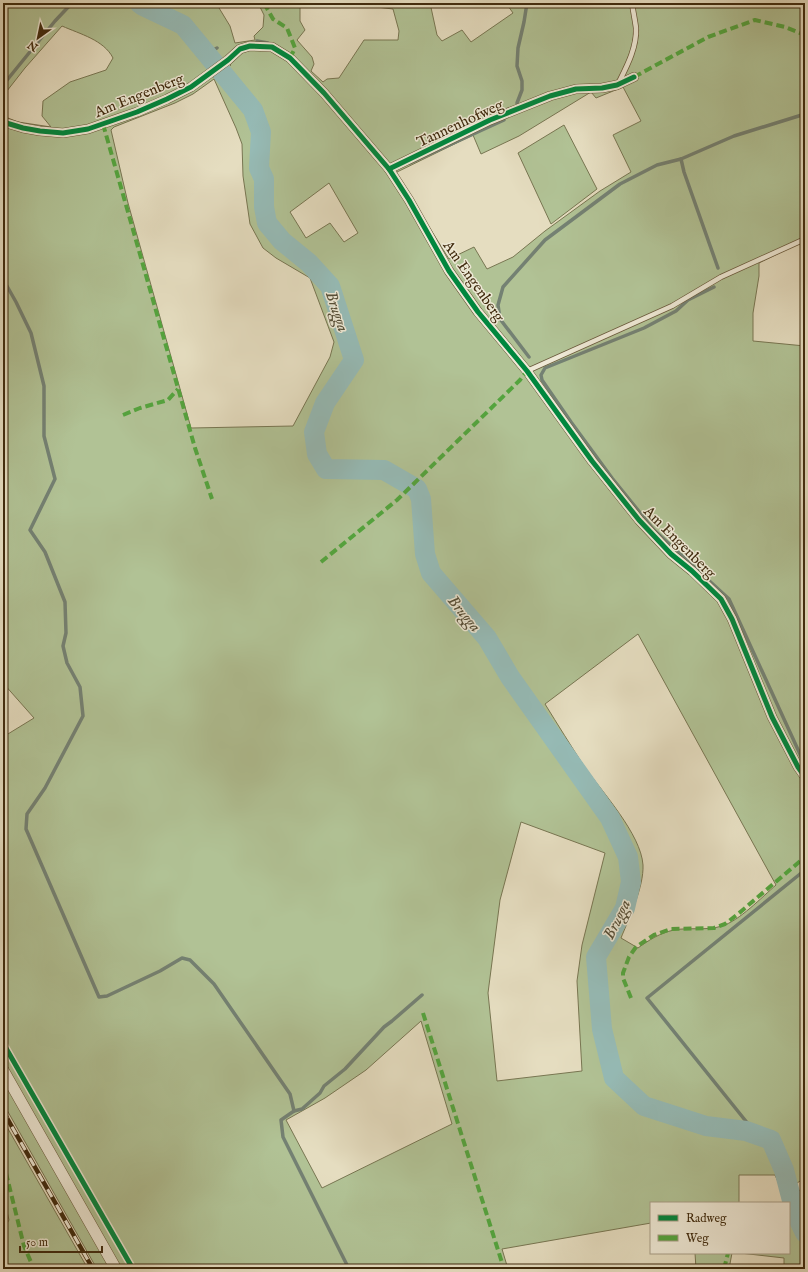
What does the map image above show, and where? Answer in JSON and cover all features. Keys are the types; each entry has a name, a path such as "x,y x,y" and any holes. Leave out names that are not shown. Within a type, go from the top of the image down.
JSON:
{"street":[{"name":"Am Engenberg","path":"3,122 40,132 63,133 88,129 137,112 192,87 240,49 250,46 272,47 290,58 324,93 390,170 450,271 478,312 527,371 592,461 639,520 671,554 692,571 721,599 732,619 772,717 798,767 805,777"},
{"name":"Tannenhofweg","path":"390,170 490,120 550,96 576,89 617,86 634,77"},
{"path":"3,1070 116,1269"}],"lane":[{"path":"617,86 634,47 636,29 632,3"},
{"path":"527,371 672,306 721,277 805,239"}],"green space":[{"path":"3,3 216,3 230,26 235,43 255,40 254,36 263,27 264,15 258,3 300,3 300,21 305,30 297,40 312,57 314,64 311,71 323,82 327,79 339,78 364,40 398,40 399,31 393,9 344,3 430,3 437,35 442,41 462,30 471,42 513,13 506,3 805,3 805,240 759,263 759,276 753,313 753,341 805,346 805,1269 784,1269 784,1258 749,1254 790,1254 790,1202 782,1202 803,1188 800,1181 783,1193 775,1175 739,1175 739,1202 650,1202 650,1223 502,1249 508,1269 97,1269 3,1103 3,737 34,718 3,683 3,116 18,122 51,127 42,116 43,101 70,82 106,70 113,58 98,42 62,26 25,68 3,96","holes":["224,57 231,65 214,78 207,70","214,79 242,144 243,176 250,224 263,248 276,258 310,278 334,342 330,357 293,426 191,428 128,203 111,130 114,127 175,103 193,94","623,87 641,121 613,135 631,172 600,191 545,231 513,257 487,269 474,247 449,259 396,174 397,172 473,135 481,154 519,136 591,92 596,98","329,183 358,233 344,242 330,223 306,238 290,212","638,634 776,885 743,914 722,926 669,931 655,937 638,948 621,938 639,892 643,874 641,853 620,814 584,766 545,704","521,822 605,853 582,945 577,981 582,1071 497,1081 488,993 500,900","421,1021 452,1124 322,1188 286,1120 325,1098 366,1070"]},
{"path":"564,125 597,189 551,224 518,153"},
{"path":"3,1120 88,1269 3,1269 3,1228 9,1220 3,1194"},
{"path":"695,1254 732,1254 729,1269 696,1269"}],"waterway":[{"path":"3,85 55,21 72,3"},
{"name":"Brugga","path":"139,3 183,25 253,110 261,132 259,168 264,179 264,207 267,223 282,241 309,263 330,286 354,360 325,403 314,432 317,454 326,469 384,470 417,489 421,499 425,554 431,573 487,638 510,677 610,818 628,857 631,882 625,908 596,957 602,1029 614,1078 644,1106 706,1126 746,1131 771,1140 784,1170 795,1212 805,1233"},
{"path":"517,103 522,90 522,81 517,66 518,48 527,3"},
{"path":"257,41 268,43"},
{"path":"207,53 217,48"},
{"path":"529,357 500,319 498,305 503,287 545,240 620,184 657,165 681,159 734,136 805,114"},
{"path":"410,163 504,120"},
{"path":"681,159 684,172 718,268"},
{"path":"3,279 31,333 44,386 44,436 55,479 30,530 45,552 65,602 66,633 63,646 67,663 80,687 83,716 45,788 27,814 26,829 99,997 107,996 160,971 182,958 190,960 214,984 290,1094 294,1111 281,1120 283,1137 349,1269"},
{"path":"714,287 688,300 676,311 644,328 545,368 541,375 542,380 571,422 612,478 654,530 729,599 805,765"},
{"path":"757,1135 647,998 805,870"},
{"path":"294,1111 302,1109 320,1093 324,1086 345,1069 384,1027 422,995"}],"railway":[{"path":"3,1111 93,1269"}],"marked path":[{"path":"264,3 273,19 287,28 295,48 290,58"},
{"path":"634,77 708,37 755,20 785,27 805,35"},
{"path":"103,124 195,448 212,499"},
{"path":"321,562 397,500 520,380 527,371"},
{"path":"123,415 140,408 168,400 178,389"},
{"path":"631,998 623,978 623,973 629,957 636,947 654,935 671,929 714,928 725,924 805,857"},
{"path":"423,1013 504,1269"},
{"path":"3,1161 24,1246 34,1269"},
{"path":"724,1269 728,1254"}],"cycle path":[{"path":"3,122 23,128 63,133 88,129 137,112 191,87 228,60 240,49 250,46 272,47 290,58 324,93 389,169 409,200 449,271 478,312 527,371 592,461 639,520 671,554 692,571 721,599 732,619 772,717 798,767 805,777"},
{"path":"389,169 490,120 550,96 576,89 602,88 617,85 634,77"},
{"path":"3,1043 133,1269"}]}
